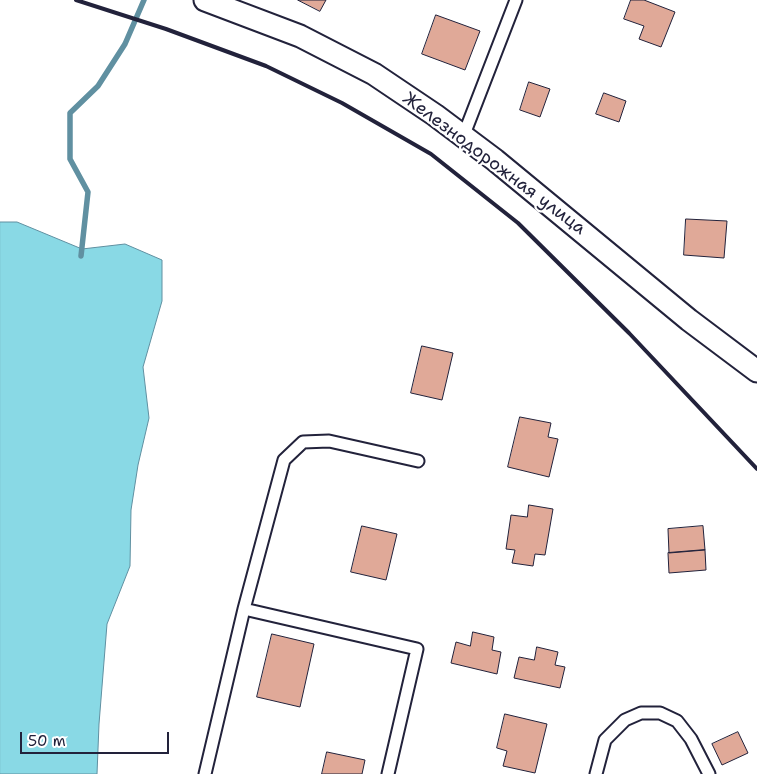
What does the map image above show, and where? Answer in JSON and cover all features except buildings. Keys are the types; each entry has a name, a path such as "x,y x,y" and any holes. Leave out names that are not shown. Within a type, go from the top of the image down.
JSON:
{"street":[{"name":"Железнодорожная улица","path":"205,0 300,36 374,74 435,115 511,172 689,320 757,371"}],"lane":[{"path":"463,137 516,0"},
{"path":"205,774 244,609 284,460 304,442 329,441 418,461"},
{"path":"244,609 417,649 388,774"},
{"path":"596,774 605,740 625,720 642,713 660,713 677,721 691,739 709,774"}],"water":[{"path":"0,222 17,222 82,249 125,244 162,260 162,301 143,367 149,418 138,465 131,510 130,566 107,624 97,774 0,774"}],"waterway":[{"path":"81,256 88,192 70,159 70,113 98,86 125,44 144,0"}],"railway":[{"path":"76,0 166,29 266,66 342,103 431,154 518,223 629,333 757,469"}]}
